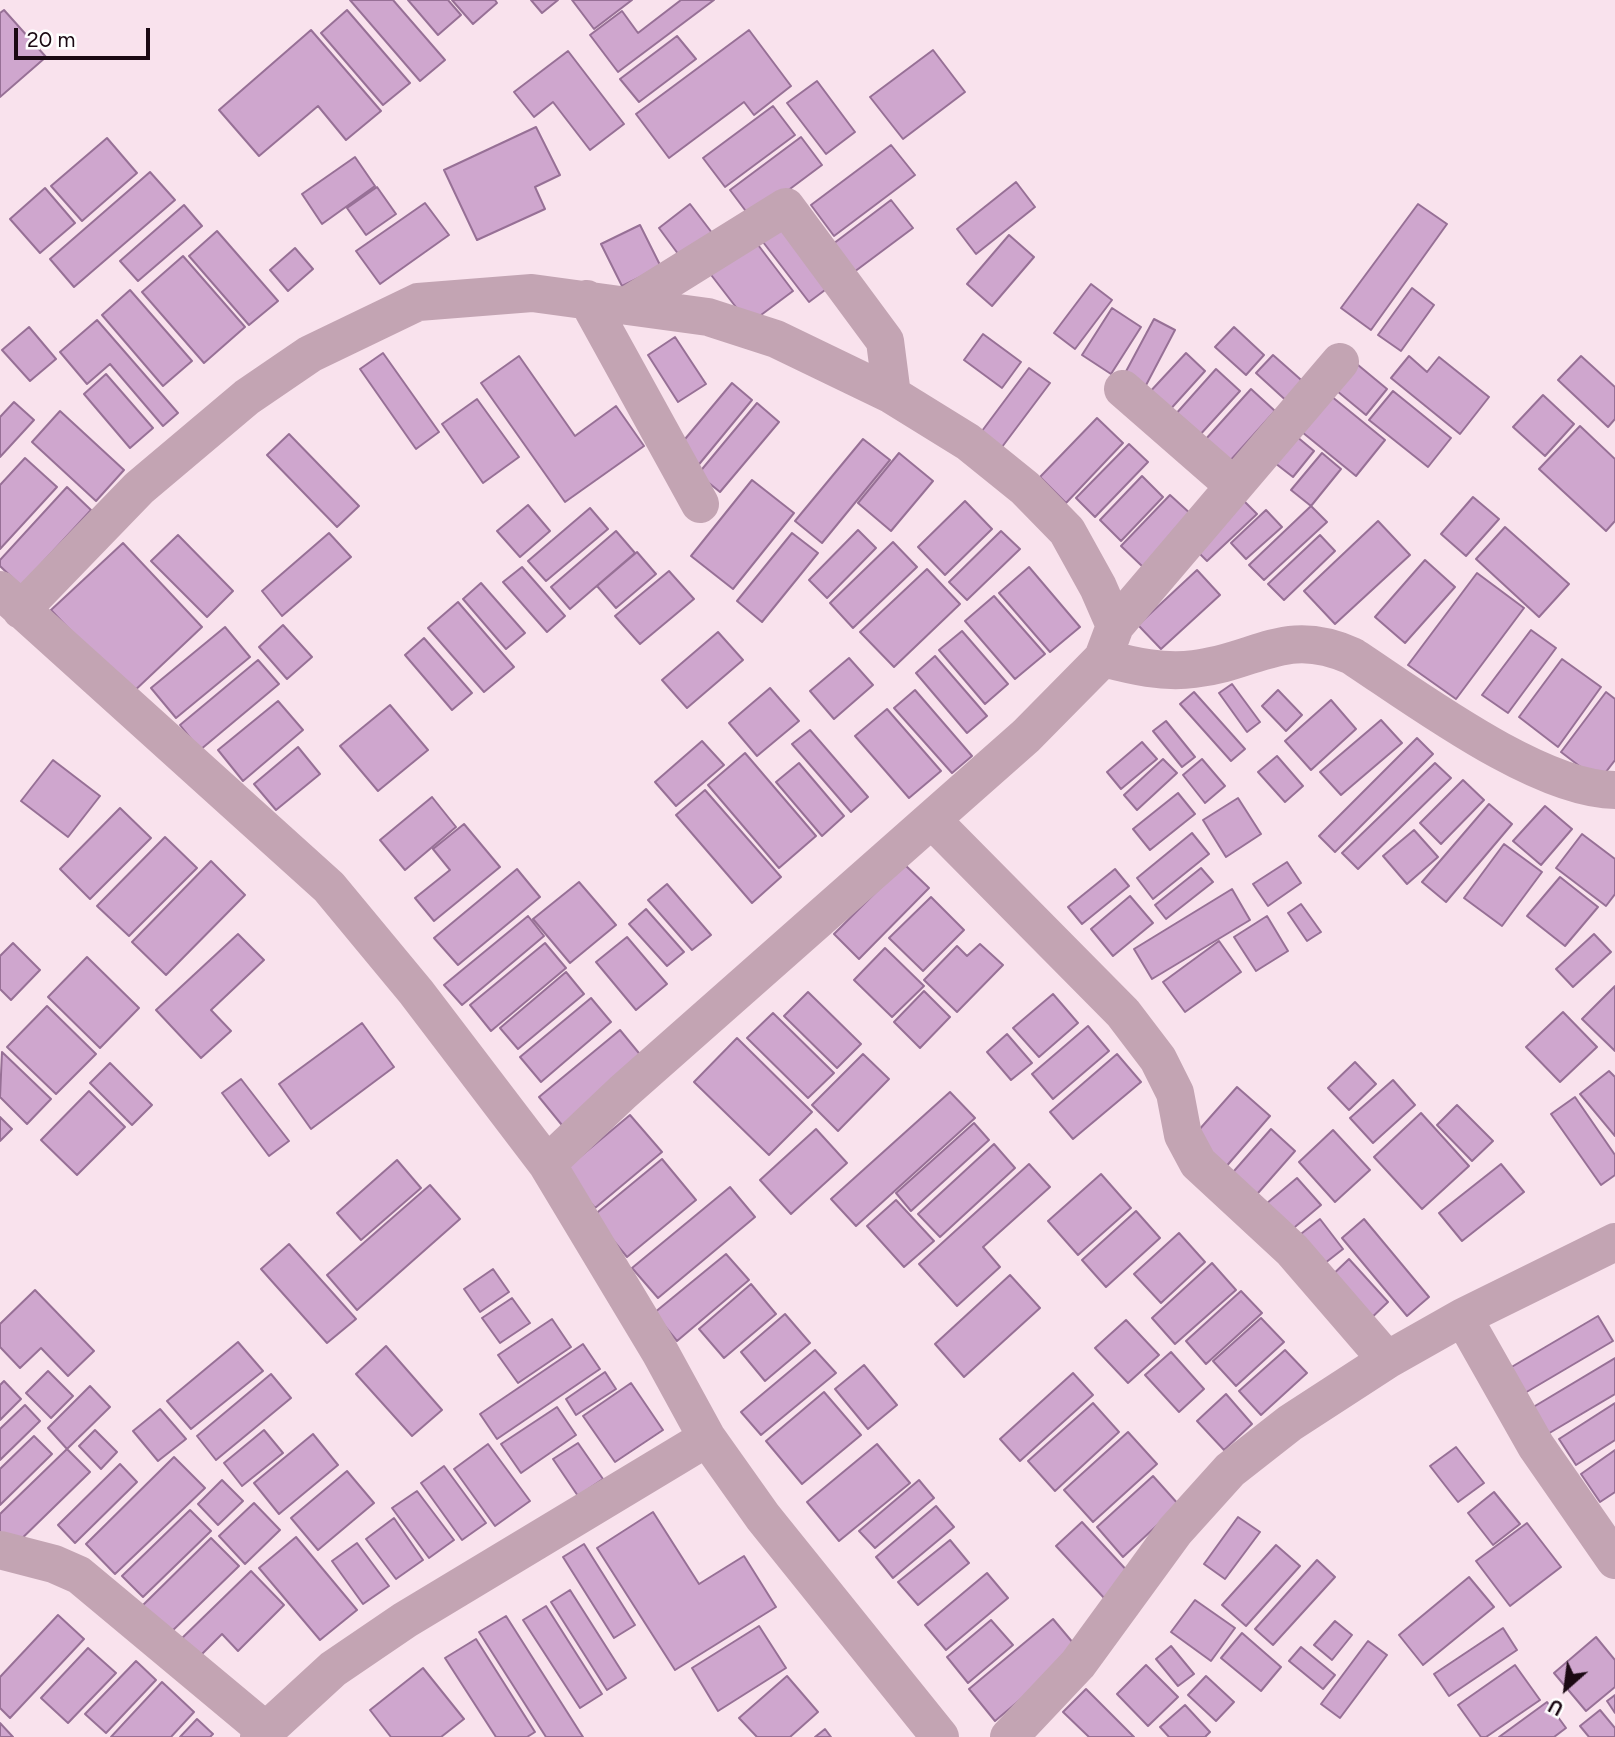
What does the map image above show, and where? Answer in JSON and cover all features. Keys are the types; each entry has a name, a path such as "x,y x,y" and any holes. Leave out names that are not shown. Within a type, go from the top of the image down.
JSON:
{"street":[{"path":"630,304 786,207 885,341 892,395"},
{"path":"940,1737 763,1517 707,1438 660,1352 547,1164 415,992 329,887 10,600 247,397 310,354 418,302 532,293 630,304 708,317 776,339 892,395 968,442 1025,488 1067,531 1098,587 1109,642 1146,669 1197,669 1300,642 1330,646 1352,656 1511,757 1568,781 1615,790"},
{"path":"587,299 700,504"},
{"path":"547,1164 623,1092 1026,736 1109,642 1233,485 1340,362"},
{"path":"1123,390 1233,485"},
{"path":"932,820 1123,1013 1158,1059 1175,1093 1183,1135 1198,1163 1292,1250 1387,1360"},
{"path":"1009,1737 1078,1664 1175,1531 1230,1469 1290,1423 1387,1360 1463,1317 1615,1242"},
{"path":"1463,1317 1536,1446 1615,1560"},
{"path":"0,1550 54,1564 79,1575 262,1733 333,1669 405,1620 707,1438"}],"building":[{"path":"350,0 393,0 445,60 420,81"},
{"path":"408,0 448,0 461,15 438,35"},
{"path":"452,0 495,0 497,3 473,24"},
{"path":"531,0 558,0 542,13"},
{"path":"572,0 632,0 594,29"},
{"path":"681,0 714,0 618,72 590,35 622,11 638,33"},
{"path":"4,10 46,57 0,97 0,13"},
{"path":"347,10 410,83 383,105 321,33"},
{"path":"311,30 381,111 346,140 318,106 259,156 219,110"},
{"path":"749,30 791,86 754,115 744,102 669,158 636,114"},
{"path":"677,36 696,59 639,102 620,79"},
{"path":"933,50 965,92 903,139 870,97"},
{"path":"568,51 624,124 590,150 553,102 534,117 514,92"},
{"path":"817,81 855,132 826,154 787,103"},
{"path":"773,106 795,135 725,187 703,158"},
{"path":"536,127 560,175 535,187 545,209 477,240 444,170"},
{"path":"801,137 822,165 751,218 730,190"},
{"path":"107,138 137,173 82,221 51,186"},
{"path":"891,145 915,175 834,236 811,205"},
{"path":"355,157 375,186 322,224 302,194"},
{"path":"150,172 175,200 74,287 50,259"},
{"path":"1016,182 1035,207 976,254 957,229"},
{"path":"377,187 396,214 366,235 347,208"},
{"path":"45,188 75,223 40,253 10,219"},
{"path":"891,200 913,228 846,278 825,250"},
{"path":"425,203 449,235 380,284 356,251"},
{"path":"690,204 719,242 687,266 659,228"},
{"path":"1418,204 1447,224 1371,330 1341,308"},
{"path":"184,205 202,226 138,281 120,261"},
{"path":"787,223 833,284 809,302 763,242"},
{"path":"640,225 661,267 622,286 601,244"},
{"path":"217,231 278,301 249,325 189,256"},
{"path":"749,233 793,291 749,324 705,267"},
{"path":"1009,235 1034,257 992,306 967,284"},
{"path":"295,248 313,269 288,291 270,270"},
{"path":"183,256 245,327 204,363 142,292"},
{"path":"1091,284 1112,300 1075,349 1054,333"},
{"path":"1412,288 1434,305 1401,351 1378,335"},
{"path":"130,290 192,361 163,386 102,315"},
{"path":"1112,308 1141,327 1111,374 1082,355"},
{"path":"1154,319 1175,330 1144,389 1123,377"},
{"path":"97,320 178,413 163,426 110,364 87,384 60,352"},
{"path":"29,327 56,359 30,381 2,350"},
{"path":"1234,327 1264,355 1246,375 1215,347"},
{"path":"983,334 1021,362 1002,388 964,360"},
{"path":"675,337 706,384 678,402 648,355"},
{"path":"383,353 439,432 416,449 360,369"},
{"path":"1186,353 1205,371 1167,413 1147,395"},
{"path":"1273,355 1308,386 1291,405 1256,373"},
{"path":"519,356 575,436 616,406 644,446 565,502 481,383"},
{"path":"1409,356 1427,372 1439,357 1489,397 1460,434 1391,378"},
{"path":"1581,356 1615,387 1615,419 1608,427 1558,380"},
{"path":"1352,360 1387,389 1366,415 1331,386"},
{"path":"1029,368 1050,383 999,451 979,435"},
{"path":"1216,369 1240,391 1198,437 1174,416"},
{"path":"106,374 153,428 130,448 84,394"},
{"path":"732,383 752,400 696,468 675,451"},
{"path":"1251,389 1275,411 1229,462 1205,440"},
{"path":"1393,391 1451,438 1428,467 1369,420"},
{"path":"1543,395 1574,424 1545,456 1513,427"},
{"path":"1331,396 1385,440 1356,476 1302,432"},
{"path":"477,399 519,457 483,483 442,424"},
{"path":"14,402 34,420 0,457 0,417"},
{"path":"757,403 779,422 720,492 698,474"},
{"path":"60,411 124,470 96,501 32,442"},
{"path":"1097,418 1123,443 1066,503 1040,477"},
{"path":"1580,426 1615,459 1615,521 1606,531 1539,469"},
{"path":"289,434 359,506 337,527 267,455"},
{"path":"1296,436 1314,451 1293,477 1275,463"},
{"path":"863,439 890,460 822,543 795,521"},
{"path":"1129,444 1148,462 1095,517 1076,498"},
{"path":"899,453 933,481 891,531 858,503"},
{"path":"1322,453 1341,469 1311,506 1291,490"},
{"path":"25,458 57,487 0,549 0,485"},
{"path":"1142,476 1163,497 1121,541 1100,520"},
{"path":"752,480 794,513 733,589 691,556"},
{"path":"67,487 91,510 21,586 0,566 0,560"},
{"path":"1170,495 1193,516 1143,567 1121,546"},
{"path":"1473,497 1499,519 1466,556 1441,534"},
{"path":"1242,499 1257,514 1207,561 1192,546"},
{"path":"965,501 992,529 945,575 918,547"},
{"path":"528,505 550,531 520,557 497,531"},
{"path":"1311,506 1327,522 1264,580 1249,565"},
{"path":"590,508 608,529 546,581 528,561"},
{"path":"1266,510 1282,527 1246,559 1231,543"},
{"path":"1378,521 1410,555 1335,624 1304,591"},
{"path":"1505,527 1569,584 1539,617 1476,559"},
{"path":"858,530 876,548 827,598 809,580"},
{"path":"616,531 635,553 570,609 551,587"},
{"path":"1001,531 1020,549 967,600 949,582"},
{"path":"329,533 351,557 282,616 262,591"},
{"path":"792,533 818,553 762,622 737,601"},
{"path":"178,535 233,591 207,617 151,561"},
{"path":"1320,535 1335,551 1284,600 1268,584"},
{"path":"893,542 917,567 853,628 830,603"},
{"path":"123,543 202,627 131,694 51,610"},
{"path":"637,552 656,574 616,608 597,586"},
{"path":"1425,560 1455,587 1405,643 1375,617"},
{"path":"522,567 565,616 547,632 503,582"},
{"path":"1029,567 1080,627 1050,652 999,593"},
{"path":"927,569 960,604 894,667 860,632"},
{"path":"1197,570 1220,595 1161,649 1138,625"},
{"path":"669,571 694,599 640,644 615,616"},
{"path":"1477,573 1524,608 1456,699 1408,665"},
{"path":"481,583 525,633 506,649 463,599"},
{"path":"994,596 1045,654 1015,679 965,621"},
{"path":"458,602 514,667 484,692 428,628"},
{"path":"283,625 312,657 287,679 259,647"},
{"path":"225,627 250,657 176,718 151,688"},
{"path":"1531,630 1556,648 1508,713 1482,695"},
{"path":"962,631 1008,684 985,704 939,650"},
{"path":"718,632 743,660 687,708 662,680"},
{"path":"424,638 472,693 452,710 405,655"},
{"path":"935,656 987,716 967,733 916,673"},
{"path":"849,658 873,685 834,719 810,691"},
{"path":"1562,659 1601,687 1558,747 1519,717"},
{"path":"258,660 279,684 200,750 180,725"},
{"path":"1232,684 1260,722 1247,732 1219,693"},
{"path":"770,688 799,721 757,756 729,723"},
{"path":"915,690 972,756 952,773 894,708"},
{"path":"1278,690 1302,715 1286,731 1262,706"},
{"path":"1194,692 1245,749 1231,761 1180,704"},
{"path":"1606,692 1615,699 1615,760 1599,781 1561,752"},
{"path":"1331,700 1356,729 1311,770 1285,741"},
{"path":"278,701 303,730 243,781 218,750"},
{"path":"390,705 428,750 378,791 340,746"},
{"path":"887,709 941,771 909,798 855,736"},
{"path":"1381,720 1402,743 1341,795 1320,772"},
{"path":"1166,721 1195,757 1182,767 1153,731"},
{"path":"810,730 868,797 851,812 792,744"},
{"path":"1417,738 1433,754 1335,852 1319,836"},
{"path":"702,741 724,765 676,806 655,782"},
{"path":"1142,742 1157,759 1121,789 1107,772"},
{"path":"298,747 320,774 276,810 254,784"},
{"path":"745,753 816,836 779,868 708,785"},
{"path":"1277,756 1303,786 1285,802 1258,772"},
{"path":"1163,759 1177,773 1137,810 1124,795"},
{"path":"1202,759 1225,786 1205,803 1183,775"},
{"path":"53,760 100,796 68,837 21,801"},
{"path":"799,763 844,816 822,836 776,782"},
{"path":"1435,763 1451,778 1358,869 1342,853"},
{"path":"1463,780 1484,800 1441,844 1420,823"},
{"path":"705,790 781,877 752,903 676,815"},
{"path":"1178,793 1195,814 1150,850 1133,829"},
{"path":"432,797 456,827 405,870 380,840"},
{"path":"1238,798 1261,834 1226,857 1203,820"},
{"path":"1489,804 1512,824 1446,902 1422,882"},
{"path":"1545,806 1572,829 1541,865 1513,841"},
{"path":"120,808 151,838 90,899 60,869"},
{"path":"464,824 500,867 434,921 415,898 450,870 433,849"},
{"path":"1414,830 1438,857 1407,884 1383,856"},
{"path":"1192,833 1209,854 1153,899 1137,878"},
{"path":"1582,834 1615,859 1615,894 1606,906 1556,868"},
{"path":"165,837 197,868 129,936 97,906"},
{"path":"1504,844 1542,872 1502,926 1464,898"},
{"path":"211,861 245,895 166,975 132,942"},
{"path":"1287,862 1301,883 1268,906 1253,884"},
{"path":"904,864 929,888 859,959 834,934"},
{"path":"1201,868 1213,882 1166,919 1155,905"},
{"path":"517,869 540,897 458,965 434,938"},
{"path":"1115,869 1129,886 1082,924 1068,907"},
{"path":"1560,877 1598,907 1565,946 1527,916"},
{"path":"579,882 616,925 570,963 533,919"},
{"path":"667,884 711,935 692,950 648,900"},
{"path":"1232,889 1250,920 1152,979 1134,949"},
{"path":"1130,896 1153,923 1113,956 1091,929"},
{"path":"931,897 964,930 923,971 889,938"},
{"path":"1301,904 1321,932 1307,941 1288,913"},
{"path":"646,909 684,952 667,966 629,924"},
{"path":"528,916 544,936 462,1005 444,985"},
{"path":"1267,916 1288,951 1256,971 1234,937"},
{"path":"238,934 264,960 211,1010 231,1031 201,1058 156,1010"},
{"path":"1594,934 1611,952 1573,987 1556,969"},
{"path":"627,937 667,984 636,1010 596,962"},
{"path":"1219,941 1241,972 1185,1012 1163,982"},
{"path":"13,943 40,970 11,1000 0,989 0,956"},
{"path":"545,943 566,968 491,1031 470,1005"},
{"path":"980,944 1003,965 957,1012 924,980 957,946 967,956"},
{"path":"885,948 924,986 892,1017 854,980"},
{"path":"87,957 139,1008 100,1048 48,997"},
{"path":"566,972 584,994 518,1049 500,1028"},
{"path":"1615,986 1615,1051 1582,1019"},
{"path":"924,991 950,1017 920,1048 894,1022"},
{"path":"808,992 861,1044 837,1068 784,1016"},
{"path":"1053,994 1078,1023 1039,1057 1013,1028"},
{"path":"591,998 611,1022 541,1082 520,1057"},
{"path":"47,1006 96,1054 56,1094 7,1047"},
{"path":"1563,1012 1597,1047 1560,1082 1526,1047"},
{"path":"773,1013 834,1073 808,1098 747,1038"},
{"path":"362,1023 394,1067 311,1129 279,1084"},
{"path":"1088,1026 1109,1051 1053,1099 1032,1074"},
{"path":"620,1030 647,1063 566,1130 539,1097"},
{"path":"1007,1034 1032,1063 1011,1080 987,1052"},
{"path":"737,1038 812,1112 769,1155 694,1082"},
{"path":"2,1052 51,1099 27,1124 0,1097"},
{"path":"863,1054 889,1079 838,1131 812,1105"},
{"path":"1117,1054 1141,1082 1073,1139 1050,1112"},
{"path":"1355,1062 1376,1084 1349,1110 1328,1088"},
{"path":"110,1063 152,1105 132,1125 90,1083"},
{"path":"1609,1071 1615,1077 1615,1136 1580,1094"},
{"path":"241,1079 289,1141 269,1156 222,1093"},
{"path":"1393,1080 1415,1105 1373,1143 1350,1118"},
{"path":"1237,1087 1270,1116 1224,1169 1190,1140"},
{"path":"89,1091 125,1127 77,1175 41,1140"},
{"path":"950,1092 975,1118 856,1226 831,1199"},
{"path":"1575,1097 1615,1155 1615,1175 1601,1185 1551,1114"},
{"path":"1457,1105 1493,1141 1472,1161 1437,1125"},
{"path":"1421,1113 1469,1166 1422,1209 1374,1157"},
{"path":"630,1115 662,1152 595,1208 563,1171"},
{"path":"0,1117 12,1129 0,1141"},
{"path":"974,1123 989,1140 911,1211 896,1193"},
{"path":"816,1129 847,1163 791,1214 760,1180"},
{"path":"1271,1129 1295,1151 1251,1201 1227,1179"},
{"path":"1333,1130 1370,1170 1335,1202 1299,1162"},
{"path":"994,1144 1015,1168 940,1237 918,1214"},
{"path":"662,1159 696,1200 627,1257 593,1216"},
{"path":"397,1160 421,1188 361,1240 337,1213"},
{"path":"1029,1164 1050,1187 983,1247 1000,1267 957,1306 919,1264"},
{"path":"1501,1164 1524,1192 1462,1241 1439,1213"},
{"path":"1101,1174 1131,1208 1078,1255 1048,1221"},
{"path":"1297,1178 1321,1205 1283,1237 1260,1209"},
{"path":"430,1185 460,1219 357,1310 327,1275"},
{"path":"730,1187 755,1217 658,1298 632,1268"},
{"path":"896,1200 934,1241 904,1267 867,1226"},
{"path":"1136,1211 1160,1238 1106,1287 1082,1260"},
{"path":"1320,1219 1343,1249 1320,1267 1297,1237"},
{"path":"1364,1219 1429,1297 1407,1316 1342,1238"},
{"path":"1179,1233 1205,1262 1161,1303 1134,1274"},
{"path":"289,1244 356,1319 327,1343 261,1269"},
{"path":"726,1254 749,1280 677,1341 654,1313"},
{"path":"1349,1259 1388,1302 1365,1324 1325,1282"},
{"path":"1212,1263 1236,1290 1175,1344 1152,1318"},
{"path":"493,1269 509,1292 480,1312 464,1289"},
{"path":"1010,1275 1040,1308 964,1377 935,1344"},
{"path":"751,1284 776,1314 724,1358 699,1329"},
{"path":"35,1290 94,1351 68,1376 41,1348 20,1368 0,1347 0,1324"},
{"path":"1241,1291 1262,1313 1206,1364 1186,1341"},
{"path":"512,1298 530,1323 500,1343 482,1318"},
{"path":"785,1314 810,1343 765,1381 741,1352"},
{"path":"1598,1316 1613,1341 1513,1400 1498,1375"},
{"path":"1261,1318 1284,1342 1236,1386 1213,1361"},
{"path":"552,1319 571,1347 518,1383 498,1355"},
{"path":"1126,1320 1159,1355 1128,1383 1095,1348"},
{"path":"238,1342 263,1371 191,1429 167,1401"},
{"path":"583,1344 600,1369 497,1439 480,1414"},
{"path":"386,1346 442,1410 412,1436 356,1374"},
{"path":"815,1350 836,1373 761,1435 741,1412"},
{"path":"1285,1350 1307,1373 1261,1415 1239,1391"},
{"path":"1171,1352 1204,1389 1179,1412 1145,1375"},
{"path":"1615,1358 1615,1394 1541,1438 1525,1412"},
{"path":"864,1365 897,1405 868,1429 835,1389"},
{"path":"48,1371 73,1396 51,1418 26,1393"},
{"path":"605,1372 616,1389 576,1415 566,1399"},
{"path":"1073,1373 1093,1395 1020,1461 1000,1439"},
{"path":"271,1374 291,1398 216,1460 197,1436"},
{"path":"4,1381 21,1399 0,1420 0,1385"},
{"path":"631,1383 663,1430 615,1462 583,1416"},
{"path":"90,1386 110,1407 67,1449 48,1428"},
{"path":"824,1392 861,1435 802,1484 766,1441"},
{"path":"1226,1394 1252,1424 1224,1450 1197,1421"},
{"path":"1093,1403 1119,1432 1055,1491 1028,1461"},
{"path":"1615,1403 1615,1440 1576,1465 1559,1439"},
{"path":"25,1405 40,1421 0,1460 0,1429"},
{"path":"557,1407 576,1435 521,1473 501,1444"},
{"path":"160,1409 186,1439 158,1461 133,1431"},
{"path":"95,1430 117,1452 101,1469 79,1446"},
{"path":"264,1430 283,1453 242,1486 224,1463"},
{"path":"1128,1432 1157,1464 1093,1522 1064,1490"},
{"path":"313,1434 338,1465 279,1514 254,1483"},
{"path":"34,1436 52,1454 0,1505 0,1469"},
{"path":"578,1443 603,1479 578,1496 553,1459"},
{"path":"488,1444 530,1501 495,1526 454,1469"},
{"path":"877,1444 910,1483 839,1541 807,1502"},
{"path":"1456,1447 1484,1483 1458,1502 1430,1466"},
{"path":"67,1449 90,1472 11,1549 0,1538 0,1514"},
{"path":"1615,1450 1615,1492 1600,1502 1581,1474"},
{"path":"174,1457 205,1488 115,1574 86,1544"},
{"path":"120,1464 137,1482 75,1543 58,1525"},
{"path":"444,1466 486,1523 462,1540 421,1483"},
{"path":"347,1471 374,1503 318,1550 291,1518"},
{"path":"1153,1476 1179,1505 1123,1557 1097,1527"},
{"path":"222,1480 243,1501 218,1525 198,1504"},
{"path":"919,1480 934,1498 875,1548 859,1531"},
{"path":"417,1491 454,1540 429,1558 392,1508"},
{"path":"1494,1492 1520,1524 1493,1545 1468,1513"},
{"path":"254,1503 280,1530 245,1564 219,1536"},
{"path":"936,1506 954,1527 893,1578 876,1557"},
{"path":"190,1510 211,1531 143,1597 122,1576"},
{"path":"653,1512 699,1584 744,1556 776,1607 675,1670 597,1548"},
{"path":"1238,1517 1260,1532 1225,1579 1204,1564"},
{"path":"394,1518 423,1560 396,1579 366,1539"},
{"path":"1082,1522 1131,1575 1105,1599 1056,1546"},
{"path":"1527,1523 1561,1567 1510,1606 1476,1561"},
{"path":"296,1537 357,1610 320,1640 259,1568"},
{"path":"211,1538 239,1566 168,1635 141,1607"},
{"path":"950,1540 969,1563 918,1605 898,1582"},
{"path":"357,1543 389,1586 363,1604 332,1561"},
{"path":"584,1544 635,1625 614,1638 563,1557"},
{"path":"1276,1545 1300,1566 1246,1626 1222,1605"},
{"path":"1317,1560 1335,1577 1273,1645 1255,1629"},
{"path":"251,1571 284,1605 238,1651 222,1634 196,1660 178,1642"},
{"path":"987,1573 1008,1598 946,1650 925,1625"},
{"path":"1469,1577 1494,1607 1423,1665 1399,1635"},
{"path":"570,1590 626,1678 607,1690 551,1602"},
{"path":"1195,1600 1235,1628 1211,1661 1171,1632"},
{"path":"546,1606 602,1694 580,1708 523,1620"},
{"path":"58,1615 84,1639 10,1718 0,1708 0,1677"},
{"path":"506,1616 583,1737 546,1737 479,1632"},
{"path":"1053,1619 1079,1650 995,1721 969,1689"},
{"path":"991,1620 1013,1645 968,1683 947,1657"},
{"path":"1335,1621 1352,1635 1332,1660 1314,1645"},
{"path":"759,1626 786,1668 718,1711 692,1668"},
{"path":"1503,1628 1517,1650 1449,1696 1434,1674"},
{"path":"1242,1633 1281,1667 1261,1691 1221,1658"},
{"path":"1596,1637 1615,1660 1615,1687 1586,1711 1554,1673"},
{"path":"476,1639 535,1732 527,1737 496,1737 445,1658"},
{"path":"1368,1641 1387,1655 1340,1718 1321,1704"},
{"path":"1171,1646 1194,1674 1178,1686 1156,1659"},
{"path":"1301,1647 1335,1675 1323,1689 1289,1661"},
{"path":"88,1648 116,1673 68,1723 41,1698"},
{"path":"136,1661 156,1680 106,1733 85,1714"},
{"path":"1146,1665 1178,1697 1148,1726 1117,1694"},
{"path":"1515,1665 1540,1700 1486,1737 1481,1737 1458,1705"},
{"path":"423,1668 464,1719 441,1737 391,1737 370,1710"},
{"path":"787,1676 818,1712 790,1737 757,1737 739,1718"},
{"path":"1206,1676 1234,1702 1216,1721 1188,1695"},
{"path":"162,1682 194,1712 171,1737 111,1737"},
{"path":"1086,1689 1134,1737 1089,1737 1063,1712"},
{"path":"1615,1695 1615,1713 1607,1701"},
{"path":"1547,1702 1566,1728 1554,1737 1499,1737"},
{"path":"1185,1705 1210,1732 1205,1737 1169,1737 1160,1727"},
{"path":"1600,1710 1615,1728 1615,1737 1589,1737 1580,1726"},
{"path":"197,1719 213,1734 210,1737 180,1737"},
{"path":"0,1723 13,1737 0,1737"},
{"path":"825,1729 831,1737 815,1737"}]}
